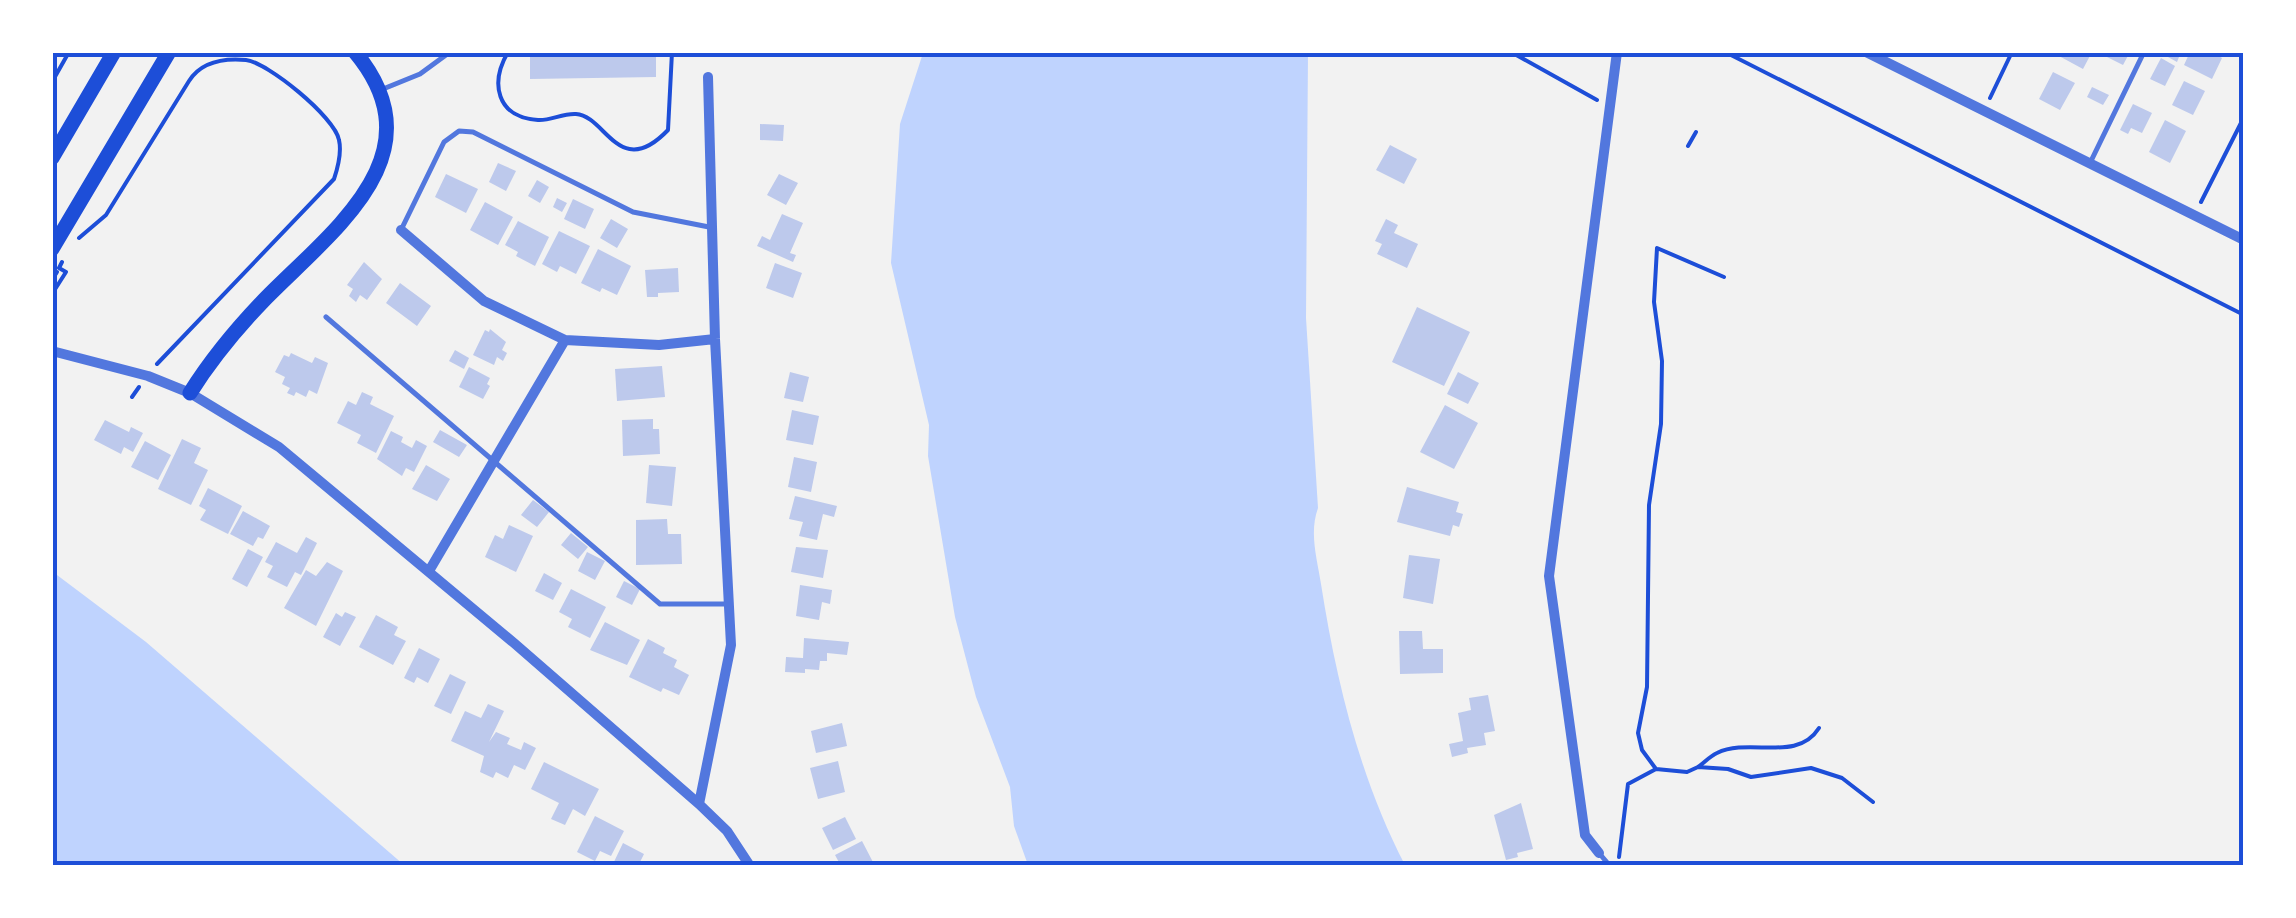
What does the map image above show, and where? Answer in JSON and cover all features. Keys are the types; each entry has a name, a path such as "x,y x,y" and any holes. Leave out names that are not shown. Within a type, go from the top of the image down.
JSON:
{"main road":[{"path":"52,158 114,52"},
{"path":"190,393 222,345 371,186 384,158 387,121 380,90 355,52"},
{"path":"58,254 168,54"}],"street":[{"path":"1600,853 1585,835 1549,576 1617,52"},
{"path":"1874,54 2244,240"},
{"path":"699,804 731,645 708,77"},
{"path":"402,230 484,301 565,340 659,345 716,339"},
{"path":"429,572 565,340"},
{"path":"52,351 148,376 190,393 279,446 699,804 727,831 750,866"}],"lane":[{"path":"380,90 420,74 450,52"},
{"path":"2089,163 2144,52"},
{"path":"402,230 444,142 459,131 473,132 633,212 712,227"},
{"path":"326,317 660,604 729,604"},
{"path":"1600,853 1611,866"}],"path":[{"path":"52,82 70,52"},
{"path":"250,60 252,52"},
{"path":"508,52 496,86 511,110 540,121 576,114 587,117 618,144 636,148 650,145 668,130 672,52"},
{"path":"1510,52 1610,107"},
{"path":"1724,52 2244,315"},
{"path":"1984,111 2012,52"},
{"path":"78,238 106,215 194,73 212,63 250,60 306,97 333,123 339,140 334,180 178,340 132,397"},
{"path":"2194,216 2244,117"},
{"path":"1688,146 1696,132"},
{"path":"1656,769 1642,750 1638,732 1647,688 1649,505 1661,424 1662,361 1654,302 1657,248 1724,277"},
{"path":"52,280 58,270 58,254"},
{"path":"52,294 66,272 58,270"},
{"path":"1611,866 1618,861 1628,784 1656,769 1687,772 1716,753 1745,746 1798,747 1812,740 1819,728"},
{"path":"1698,768 1728,769 1750,777 1811,768 1842,778 1873,802"}],"water":[{"path":"923,53 1308,53 1306,318 1318,508 1315,546 1334,656 1352,728 1375,798 1405,865 1028,865 1014,826 1010,787 976,697 955,617 928,456 929,425 891,263 900,124"},
{"path":"53,572 146,642 404,865 53,865"}],"building":[{"path":"530,52 656,52 656,77 530,79"},
{"path":"2061,52 2092,52 2083,69 2059,56"},
{"path":"2109,52 2130,52 2123,65 2107,57"},
{"path":"2159,52 2181,52 2177,62"},
{"path":"2190,52 2212,52 2222,58 2212,79 2184,65"},
{"path":"2161,58 2175,66 2165,86 2150,79"},
{"path":"2053,72 2075,83 2060,110 2039,99"},
{"path":"2184,81 2205,91 2193,115 2172,105"},
{"path":"2092,87 2109,95 2103,105 2087,97"},
{"path":"2133,104 2152,113 2142,133 2131,128 2128,134 2120,130"},
{"path":"2165,120 2186,131 2170,163 2149,152"},
{"path":"760,124 784,125 783,141 760,140"},
{"path":"1390,145 1417,159 1404,184 1376,170"},
{"path":"498,163 516,171 506,191 489,182"},
{"path":"446,174 478,189 466,213 435,197"},
{"path":"779,174 798,183 786,205 767,195"},
{"path":"537,180 549,187 540,203 528,196"},
{"path":"557,198 567,203 562,212 553,207"},
{"path":"573,199 594,209 585,229 564,219"},
{"path":"485,202 513,217 498,245 470,230"},
{"path":"782,214 803,223 790,253 796,255 793,262 757,246 762,236 770,240"},
{"path":"611,219 628,229 617,248 600,238"},
{"path":"1386,219 1398,225 1394,233 1418,244 1407,268 1377,254 1382,244 1375,241"},
{"path":"518,221 549,237 535,266 505,245"},
{"path":"559,231 590,246 576,274 560,266 557,272 542,264"},
{"path":"598,249 631,266 617,295 581,283"},
{"path":"364,262 382,279 367,300 360,295 356,302 349,296 353,289 347,285"},
{"path":"775,263 802,273 793,298 766,288"},
{"path":"678,268 679,292 647,297 645,270"},
{"path":"400,283 431,306 417,326 386,303"},
{"path":"1417,307 1470,332 1444,386 1392,362"},
{"path":"490,329 506,342 503,361 497,357 494,365 473,355 485,330"},
{"path":"455,350 469,358 464,369 449,361"},
{"path":"291,353 312,363 315,357 328,363 317,394 309,390 306,397 287,393 290,388 282,384 285,377 275,372 284,355 289,357"},
{"path":"662,366 665,397 617,401 615,369"},
{"path":"469,367 490,378 483,399 459,387"},
{"path":"790,372 809,377 803,402 784,398"},
{"path":"1458,372 1479,383 1468,404 1447,394"},
{"path":"362,392 373,397 370,404 394,416 376,453 357,443 361,435 337,423 348,401 356,405"},
{"path":"1445,405 1478,423 1454,469 1420,452"},
{"path":"792,410 819,416 813,445 786,440"},
{"path":"653,419 653,429 659,429 660,454 623,456 622,420"},
{"path":"105,420 129,432 131,427 143,433 133,452 124,447 121,454 94,440"},
{"path":"440,430 467,445 459,457 433,442"},
{"path":"391,431 412,448 416,440 427,446 414,472 406,468 402,476 377,459"},
{"path":"182,439 201,448 194,463 208,470 191,505 158,489"},
{"path":"145,441 171,455 158,480 131,467"},
{"path":"794,457 817,462 811,492 788,487"},
{"path":"426,465 450,479 437,501 412,489"},
{"path":"649,465 676,467 672,506 646,503"},
{"path":"1407,487 1459,502 1456,512 1463,514 1459,527 1453,525 1450,536 1397,522"},
{"path":"208,488 242,506 228,534 200,520 206,510 199,506"},
{"path":"795,496 837,506 834,517 823,514 817,540 799,536 803,522 789,519"},
{"path":"533,500 549,512 537,527 521,515"},
{"path":"243,511 270,526 263,539 258,537 253,546 230,534"},
{"path":"667,519 668,534 681,534 682,564 636,565 636,520"},
{"path":"509,525 533,536 516,572 485,557 495,535 503,539"},
{"path":"571,533 588,547 578,559 561,545"},
{"path":"306,537 317,543 301,575 295,572 287,587 267,577 273,566 265,562 276,542 297,553"},
{"path":"796,547 828,550 823,578 791,572"},
{"path":"248,549 263,557 247,587 232,579"},
{"path":"587,552 605,561 595,580 578,571"},
{"path":"1409,555 1440,559 1433,604 1403,598"},
{"path":"327,562 343,571 316,626 284,608 306,570 316,576"},
{"path":"544,573 562,583 553,600 535,591"},
{"path":"624,581 640,589 632,605 616,597"},
{"path":"800,585 832,590 830,604 822,602 819,620 796,616"},
{"path":"571,589 606,607 590,638 568,627 572,619 559,612"},
{"path":"345,612 356,617 340,646 323,637 336,613 342,617"},
{"path":"376,615 398,627 394,635 406,641 393,665 359,647"},
{"path":"605,622 640,640 627,665 590,650"},
{"path":"1399,631 1422,631 1423,649 1443,649 1443,673 1400,674"},
{"path":"804,638 849,642 847,655 827,653 827,661 820,661 819,670 785,672 786,657 803,658"},
{"path":"648,639 665,648 663,653 677,660 674,667 689,675 679,695 663,688 661,692 629,677"},
{"path":"419,648 440,659 428,683 417,677 414,683 404,678"},
{"path":"450,674 466,682 451,714 434,706"},
{"path":"1488,695 1495,731 1484,733 1486,745 1467,748 1468,753 1452,757 1449,744 1463,741 1458,713 1471,710 1469,698"},
{"path":"488,704 504,711 489,742 496,732 510,738 507,744 521,750 524,742 536,748 525,770 514,765 508,778 496,772 493,778 480,772 484,756 451,741 465,711 481,718"},
{"path":"842,723 847,746 816,753 811,731"},
{"path":"838,761 845,792 818,799 810,768"},
{"path":"544,762 599,789 585,816 573,809 565,825 551,819 559,803 531,789"},
{"path":"1521,803 1533,849 1506,860 1494,815"},
{"path":"595,816 624,831 611,856 600,851 595,861 577,852"},
{"path":"845,817 856,839 833,850 822,828"},
{"path":"862,841 875,866 841,866 835,855"},
{"path":"623,843 644,854 638,866 612,866"}]}
